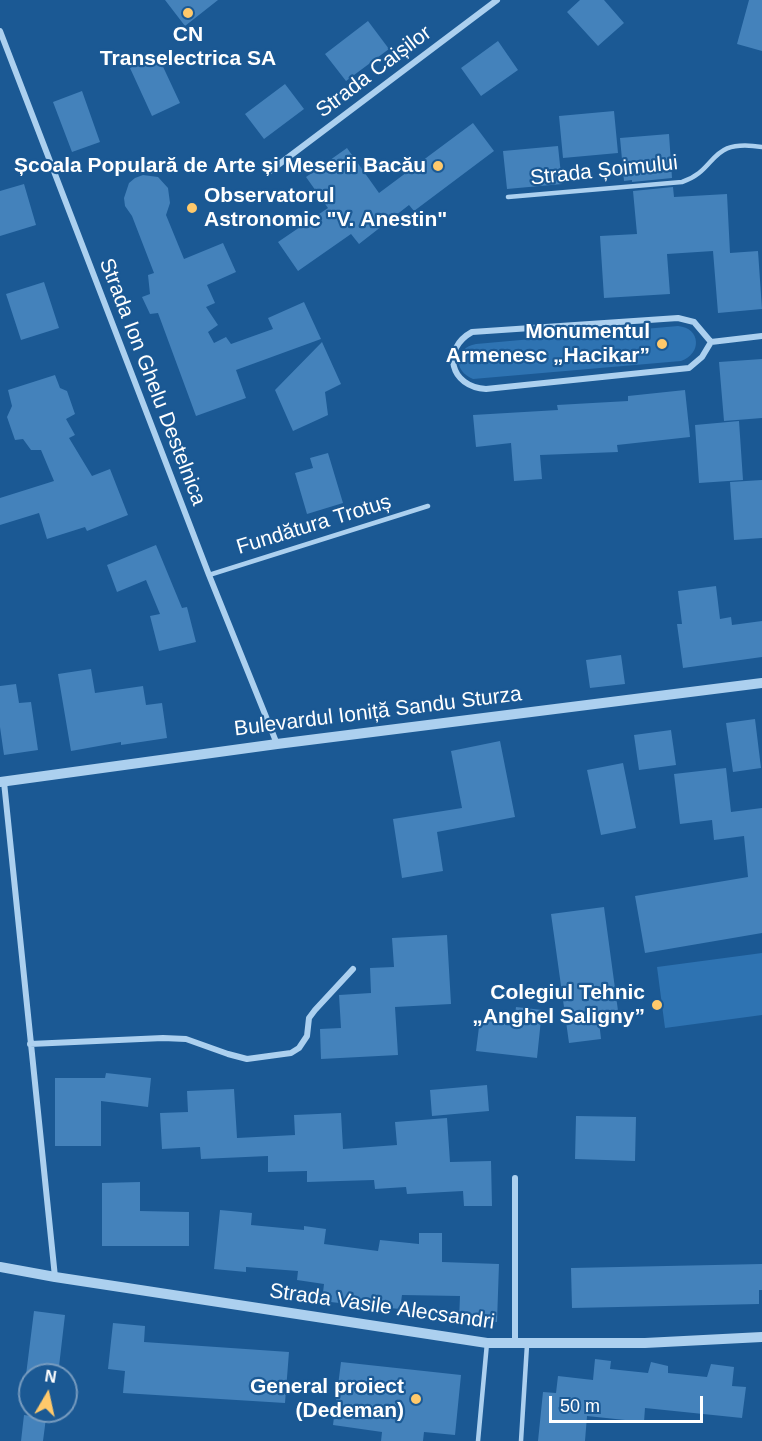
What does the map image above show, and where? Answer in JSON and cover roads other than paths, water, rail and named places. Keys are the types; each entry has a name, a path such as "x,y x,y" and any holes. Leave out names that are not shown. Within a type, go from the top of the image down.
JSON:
{"street":[{"name":"Strada Caișilor","path":"270,171 497,0"},
{"name":"Strada Ion Ghelu Destelnica","path":"0,31 209,575 277,744"},
{"path":"678,318 694,322 711,342 702,357 689,368 486,389 475,388 458,377 453,359 458,342 465,336 472,332 493,329 678,318"},
{"path":"711,342 762,336"},
{"name":"Bulevardul Ioniță Sandu Sturza","path":"2,782 277,744 762,683"},
{"path":"2,782 55,1277"},
{"path":"30,1044 164,1038 186,1039 248,1059 291,1053 299,1048 307,1036 309,1018 353,969"},
{"path":"515,1178 515,1344"},
{"name":"Strada Vasile Alecsandri","path":"0,1267 487,1343 645,1343 762,1337"}],"lane":[{"name":"Strada Șoimului","path":"508,197 682,182 692,178 724,149 743,145 762,147"},
{"name":"Fundătura Trotuș","path":"209,575 429,506"},
{"path":"478,1441 487,1343"},
{"path":"520,1441 527,1344"}],"place":[{"name":"CN Transelectrica SA","path":"188,13"},
{"name":"Școala Populară de Arte și Meserii Bacău","path":"438,166"},
{"name":"Observatorul Astronomic \"V. Anestin\"","path":"192,208"},
{"name":"Monumentul Armenesc „Hacikar”","path":"662,344"},
{"name":"Colegiul Tehnic „Anghel Saligny”","path":"657,1005"},
{"name":"General proiect (Dedeman)","path":"416,1399"}]}
